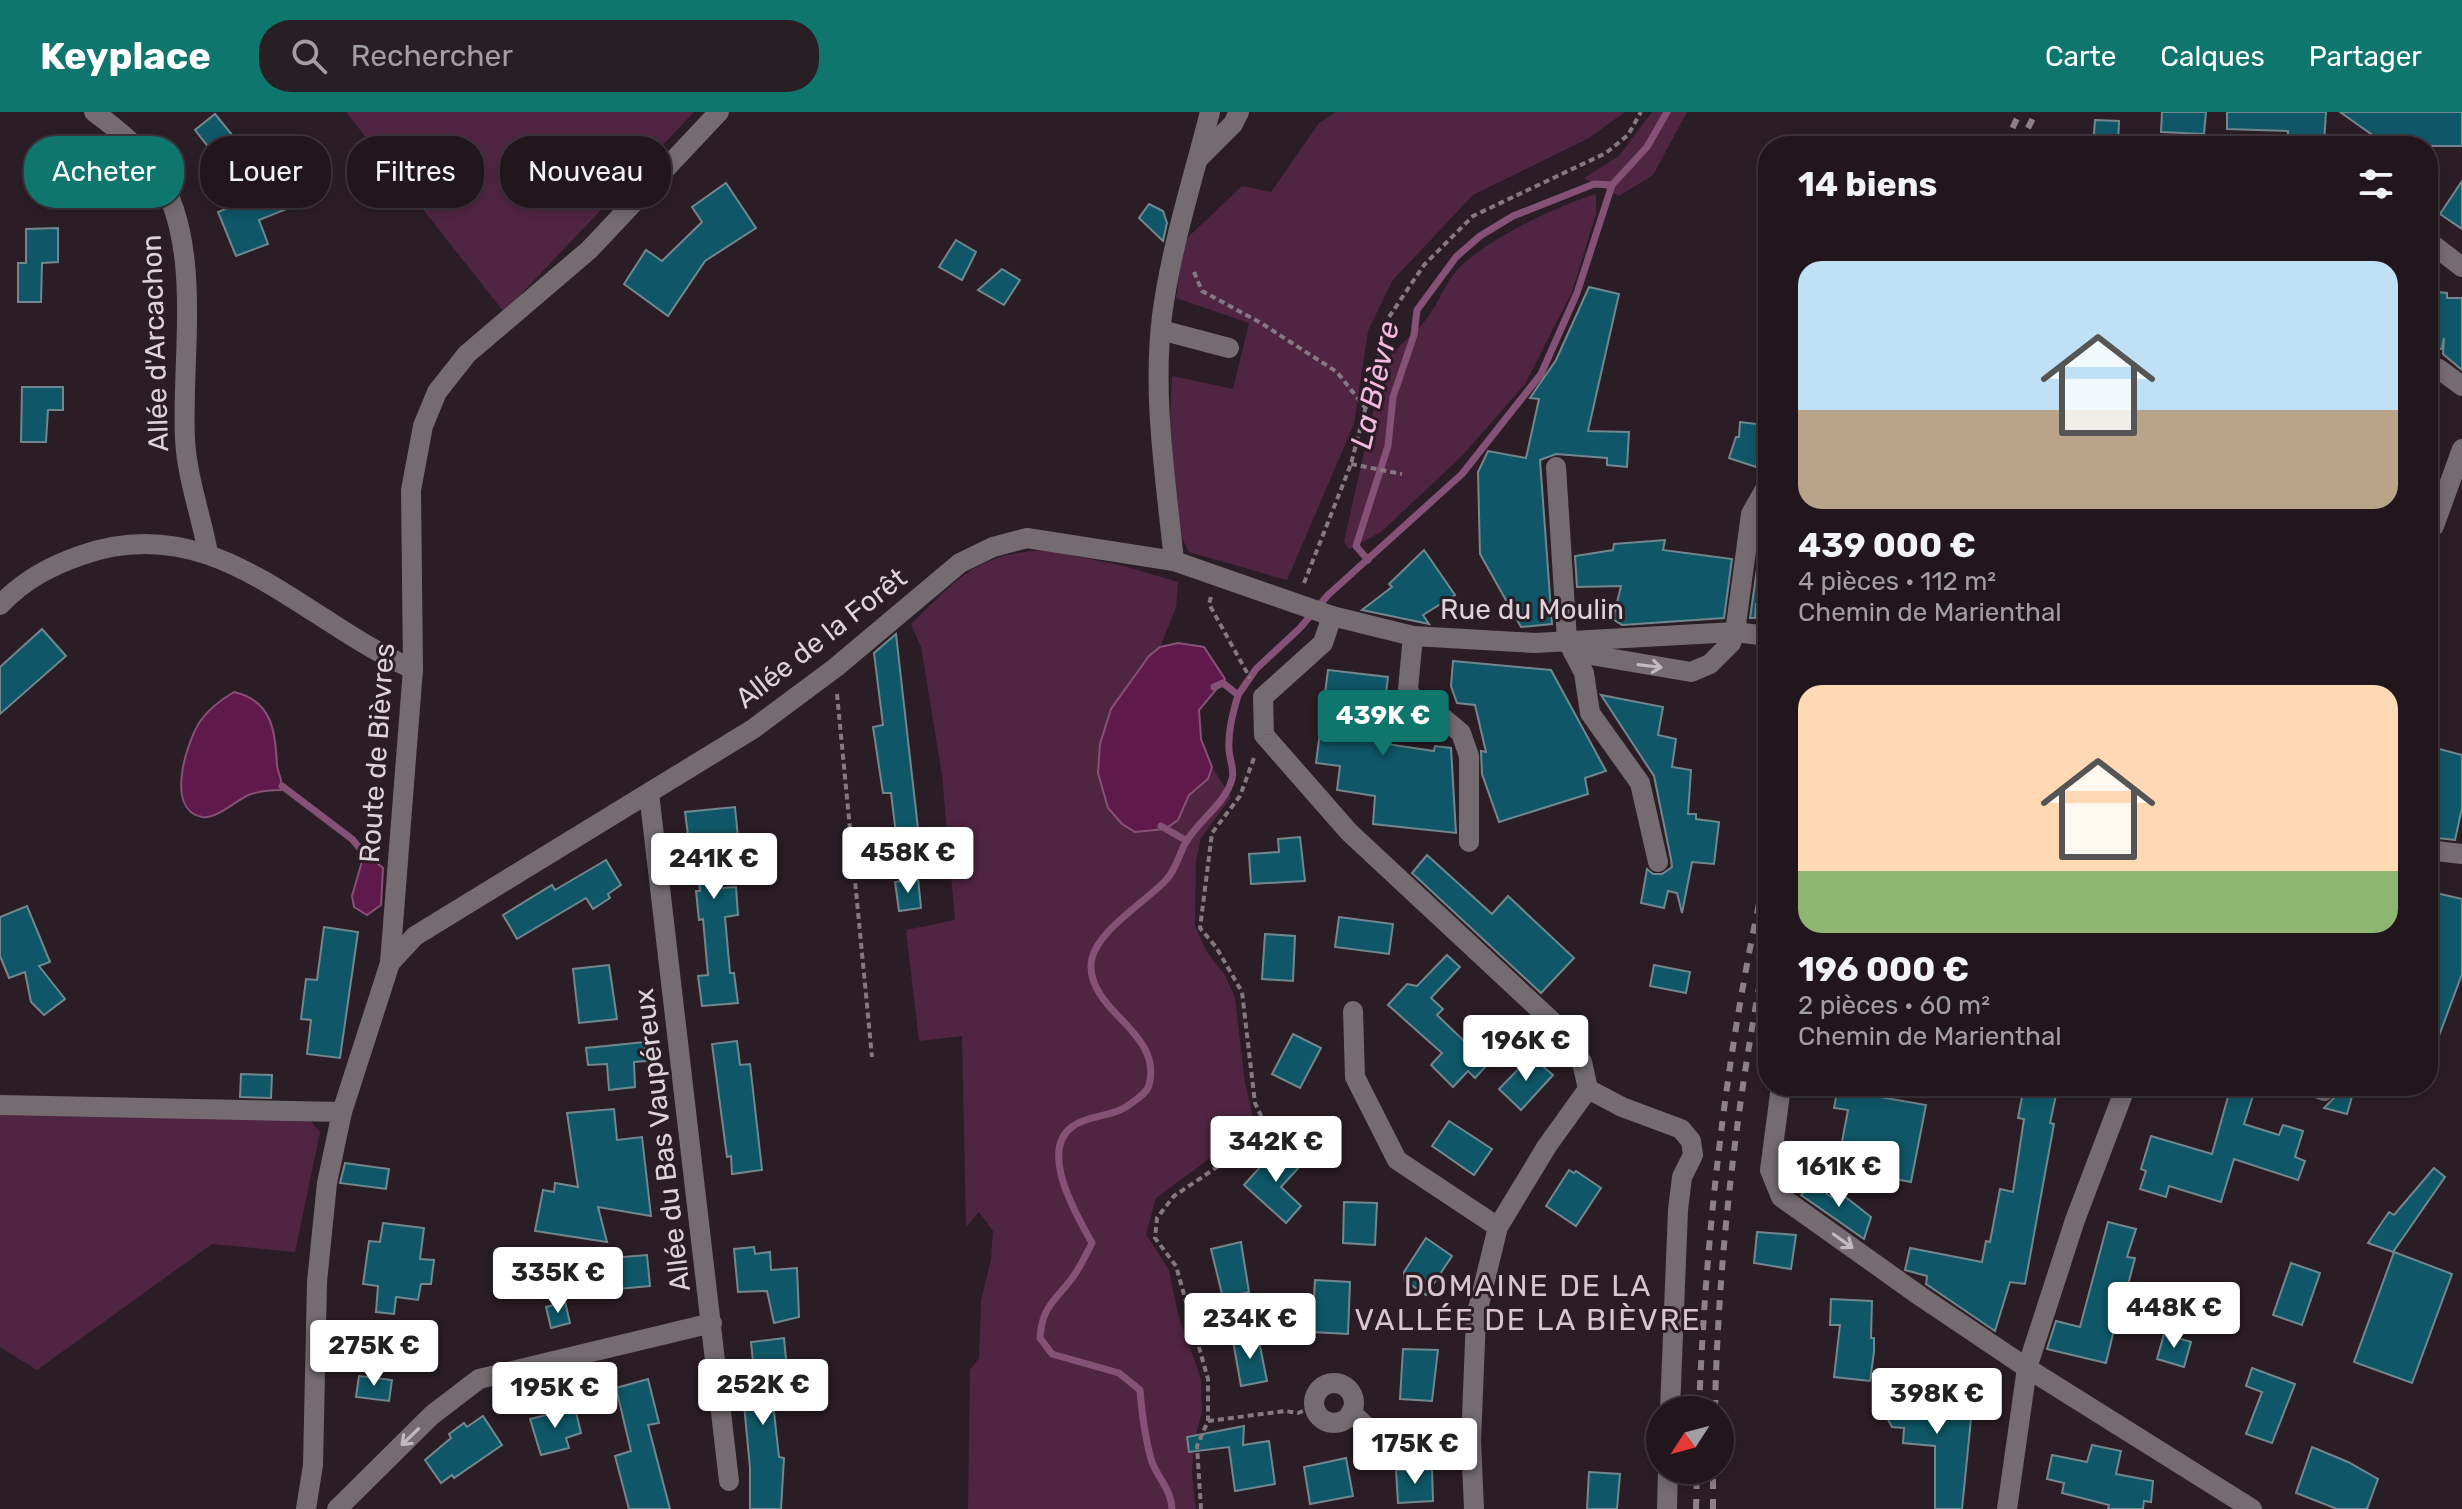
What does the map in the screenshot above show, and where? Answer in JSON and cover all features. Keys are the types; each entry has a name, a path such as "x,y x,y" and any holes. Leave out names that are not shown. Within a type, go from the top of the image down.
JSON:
{"street":[{"name":"Allée d'Arcachon","path":"94,112 112,125 155,170 179,223 185,259 185,441 190,480 208,553"},
{"name":"Route de Bièvres","path":"306,1509 313,1465 317,1282 327,1183 342,1112 390,963 413,669 411,490 423,426 437,392 467,354 589,250 719,112"},
{"path":"1174,561 1158,392 1161,330 1181,223 1210,112"},
{"path":"1198,159 1233,124 1239,112"},
{"path":"2438,249 2462,267"},
{"path":"1161,330 1229,348"},
{"path":"2438,369 2462,386"},
{"path":"2438,515 2462,449"},
{"path":"1556,467 1570,646 1584,673 1590,713 1640,783 1658,862"},
{"path":"1735,632 1751,514 1758,502"},
{"name":"Allée de la Forêt","path":"390,963 415,936 753,729 835,668 960,563 993,547 1027,538 1174,561 1332,616"},
{"path":"0,605 47,568 104,547 175,544 244,568 379,654 413,669"},
{"path":"1332,616 1323,643 1263,697 1264,735 1349,832 1554,1023 1582,1062 1588,1089 1547,1146 1498,1227 1476,1317 1471,1441 1474,1509"},
{"name":"Rue du Moulin","path":"1332,616 1413,636 1570,646 1691,672 1710,664 1731,643 1735,632"},
{"name":"Rue du Moulin","path":"1570,646 1735,632 1758,635"},
{"path":"1413,636 1408,689 1414,704 1443,718 1461,733 1469,756 1469,842"},
{"name":"Allée du Bas Vaupéreux","path":"649,793 729,1481"},
{"path":"2438,851 2462,853"},
{"path":"1353,1011 1355,1077 1397,1160 1498,1227"},
{"path":"1588,1089 1622,1107 1681,1129 1691,1141 1693,1155 1682,1177 1678,1210 1671,1396"},
{"path":"1780,1096 1770,1170 1781,1197 2027,1368 2252,1509"},
{"path":"2007,1509 2027,1368 2075,1220 2122,1096"},
{"path":"0,1105 342,1112"},
{"path":"337,1509 432,1415 479,1379 712,1323"},
{"path":"1351,1412 1341,1421 1322,1419 1314,1407 1319,1389 1337,1383 1351,1394 1351,1412 1375,1435 1471,1441"},
{"path":"1667,1509 1668,1484"}],"path":[{"path":"1296,604 1351,464 1389,317 1424,265 1473,216 1606,153 1628,135 1641,112"},
{"path":"1196,263 1194,277 1202,291 1261,323 1337,372 1367,410"},
{"path":"1351,464 1402,474"},
{"path":"1214,575 1209,604 1255,684"},
{"path":"835,668 872,1057"},
{"path":"1201,1509 1197,1446 1208,1421 1208,1379 1176,1266 1155,1238 1157,1218 1174,1196 1262,1137 1264,1122 1255,1103 1242,992 1216,947 1200,928 1212,833 1240,796 1264,735"},
{"path":"1208,1421 1285,1411 1298,1413 1314,1407"}],"shaded area":[{"path":"346,112 694,112 671,136 500,136 500,208 603,208 504,312 422,208 484,208 484,136 365,136"},
{"path":"1336,112 1625,112 1589,138 1473,195 1392,281 1368,331 1354,424 1287,580 1189,552 1182,538 1169,444 1172,376 1233,389 1249,323 1176,298 1184,241 1242,186 1271,192 1319,123"},
{"path":"1652,112 1687,112 1653,175 1619,196 1584,178 1619,156"},
{"path":"1596,194 1596,214 1572,292 1525,384 1462,456 1381,532 1349,549 1344,542 1387,360 1424,322 1464,263 1519,227"},
{"path":"1046,550 1124,566 1178,582 1176,608 1160,647 1149,656 1111,709 1100,744 1098,773 1165,829 1212,767 1231,797 1201,838 1196,860 1195,926 1207,952 1225,975 1235,998 1245,1083 1255,1125 1156,1198 1146,1234 1169,1270 1178,1314 1201,1379 1202,1413 1194,1441 1192,1474 1196,1509 968,1509 970,1370 979,1358 981,1301 991,1259 993,1231 979,1212 966,1227 962,1036 919,1041 906,930 955,920 942,775 921,647 911,624 970,571 1002,557"},
{"path":"1178,643 1204,647 1225,679 1199,710 1201,739 1212,767 1208,779 1189,795 1178,820 1165,829 1135,832 1122,824 1108,808 1098,773 1100,744 1111,709 1149,656 1160,647"},
{"path":"234,692 257,703 269,720 282,790 251,794 214,815 202,817 190,812 184,802 181,789 185,758 201,720 216,704"},
{"path":"363,858 371,858 383,868 381,905 367,915 354,907 352,896"},
{"path":"0,1113 308,1118 320,1132 295,1252 212,1244 37,1370 0,1347"}],"building":[{"path":"2162,112 2206,112 2204,134 2161,132"},
{"path":"2227,112 2326,112 2324,136 2288,136 2288,131 2227,129"},
{"path":"2340,112 2462,112 2462,146 2438,146 2438,136 2374,136"},
{"path":"215,114 233,136 200,136 195,130"},
{"path":"2095,120 2119,121 2118,136 2094,136"},
{"path":"2462,181 2462,229 2440,214"},
{"path":"726,183 756,228 705,261 668,316 624,284 646,250 662,261 702,222 692,207"},
{"path":"1149,204 1163,211 1167,223 1163,241 1139,218"},
{"path":"228,208 289,208 259,220 268,244 236,256 218,212"},
{"path":"58,228 58,262 42,263 41,302 18,302 18,263 26,263 26,229"},
{"path":"956,240 976,252 962,280 939,267"},
{"path":"1002,269 1020,280 1004,305 978,290"},
{"path":"1589,287 1619,294 1588,431 1629,432 1627,467 1607,465 1607,458 1556,454 1540,460 1552,624 1521,627 1480,554 1478,472 1488,451 1526,458 1539,399 1530,398 1556,360"},
{"path":"2438,292 2447,293 2447,298 2462,298 2462,370 2443,354 2444,338 2442,349 2438,349"},
{"path":"22,387 63,387 63,410 48,410 46,442 21,442"},
{"path":"1740,422 1758,424 1756,467 1729,458 1736,437 1739,437"},
{"path":"1665,540 1663,550 1732,559 1724,618 1622,625 1613,619 1621,586 1577,587 1575,556 1613,550 1614,544"},
{"path":"1424,550 1455,595 1423,615 1429,624 1362,610 1392,587 1389,584"},
{"path":"1758,562 1758,604 1755,618 1750,618"},
{"path":"42,629 66,656 0,714 0,667"},
{"path":"896,634 922,864 900,867 891,793 883,793 873,727 883,725 874,653"},
{"path":"1453,661 1551,670 1606,771 1585,778 1588,794 1499,822 1482,774 1481,751 1486,752 1475,705 1457,703 1451,686"},
{"path":"1328,670 1388,677 1380,743 1434,751 1435,746 1451,748 1456,833 1373,824 1375,796 1337,790 1340,766 1316,763"},
{"path":"1601,695 1663,707 1658,735 1676,739 1672,767 1691,770 1688,814 1696,814 1696,819 1719,822 1714,864 1692,862 1682,913 1677,893 1668,891 1664,908 1641,903 1647,869 1653,874 1662,874 1672,867 1671,859 1654,776"},
{"path":"2438,749 2462,755 2462,808 2455,840 2438,838"},
{"path":"735,807 738,838 717,840 721,888 736,887 738,915 725,917 730,973 734,973 738,1003 702,1006 698,976 708,975 703,919 699,920 696,891 700,891 695,842 689,842 685,812"},
{"path":"1300,837 1305,881 1251,884 1249,854 1279,852 1278,839"},
{"path":"1427,855 1492,914 1508,896 1574,958 1541,993 1412,873"},
{"path":"606,860 621,885 608,894 610,898 593,909 586,898 517,939 503,915 552,885 555,890"},
{"path":"918,878 921,908 899,911 895,882"},
{"path":"2438,893 2462,899 2462,974 2438,1038"},
{"path":"27,906 50,962 39,966 65,999 44,1015 31,1002 25,972 9,978 0,956 0,917"},
{"path":"1339,917 1393,924 1389,954 1335,947"},
{"path":"324,927 358,932 340,1058 307,1054 311,1020 301,1019 306,979 317,980"},
{"path":"1265,934 1295,936 1293,981 1262,979"},
{"path":"1447,955 1460,967 1431,998 1443,1009 1437,1015 1488,1064 1475,1078 1468,1071 1453,1087 1431,1065 1442,1053 1388,1005 1407,984 1417,986"},
{"path":"609,965 617,1019 579,1023 573,969"},
{"path":"1654,965 1690,972 1686,993 1650,986"},
{"path":"1293,1034 1321,1048 1300,1088 1272,1074"},
{"path":"737,1041 740,1065 750,1064 762,1170 732,1174 712,1044"},
{"path":"645,1042 646,1061 634,1062 635,1087 609,1090 607,1064 588,1065 586,1048"},
{"path":"1531,1056 1553,1075 1521,1110 1499,1089"},
{"path":"241,1074 272,1075 271,1098 240,1097"},
{"path":"1836,1096 1874,1096 1926,1105 1911,1182 1837,1168 1848,1110 1834,1108"},
{"path":"2022,1096 2056,1096 2050,1123 2054,1124 2025,1284 2010,1282 1995,1331 1926,1284 1927,1276 1905,1270 1910,1248 1982,1262 1986,1241 1990,1242 2000,1189 2013,1192 2024,1119 2018,1118"},
{"path":"2228,1096 2253,1096 2244,1124 2279,1135 2283,1125 2303,1131 2295,1157 2305,1161 2298,1180 2234,1159 2221,1202 2169,1186 2166,1197 2140,1189 2146,1171 2141,1169 2151,1136 2212,1154"},
{"path":"2336,1096 2352,1096 2347,1114 2324,1108"},
{"path":"614,1109 617,1140 642,1137 651,1216 598,1207 607,1242 535,1231 543,1190 554,1192 555,1183 578,1187 567,1113"},
{"path":"1449,1121 1492,1149 1474,1175 1432,1146"},
{"path":"1279,1146 1301,1165 1281,1187 1301,1206 1286,1223 1244,1185"},
{"path":"345,1163 389,1169 386,1189 340,1183"},
{"path":"2434,1168 2445,1177 2393,1252 2368,1243 2389,1212 2394,1215"},
{"path":"1569,1170 1576,1171 1601,1188 1576,1226 1546,1206"},
{"path":"1813,1182 1831,1197 1833,1187 1871,1217 1864,1239 1801,1195"},
{"path":"1344,1202 1377,1203 1375,1245 1343,1243"},
{"path":"2108,1222 2136,1229 2127,1257 2135,1258 2125,1296 2164,1305 2159,1324 2118,1313 2106,1363 2047,1349 2056,1321 2080,1327"},
{"path":"383,1223 424,1228 420,1259 434,1260 431,1284 421,1284 418,1300 396,1297 394,1314 376,1312 378,1286 363,1284 369,1241 380,1242"},
{"path":"1757,1232 1796,1235 1791,1269 1754,1263"},
{"path":"1426,1238 1452,1256 1426,1295 1404,1280 1404,1272"},
{"path":"1241,1242 1249,1292 1223,1298 1211,1249"},
{"path":"754,1247 755,1254 770,1252 771,1270 797,1268 799,1317 774,1323 767,1291 738,1292 734,1249"},
{"path":"2394,1252 2452,1274 2412,1383 2354,1362"},
{"path":"647,1255 650,1286 606,1290 599,1259"},
{"path":"2291,1263 2320,1273 2302,1325 2273,1315"},
{"path":"1315,1280 1350,1282 1348,1334 1312,1332"},
{"path":"1831,1299 1872,1301 1871,1338 1874,1338 1874,1352 1870,1381 1834,1377 1840,1325 1830,1325"},
{"path":"565,1302 570,1323 551,1328 546,1307"},
{"path":"2164,1334 2191,1342 2184,1367 2157,1359"},
{"path":"1258,1336 1267,1381 1241,1386 1233,1341"},
{"path":"784,1338 787,1370 765,1371 768,1412 774,1412 779,1457 784,1458 781,1509 750,1509 750,1468 741,1373 758,1372 754,1372 751,1342"},
{"path":"1403,1349 1438,1350 1432,1401 1400,1399"},
{"path":"2252,1368 2295,1384 2272,1443 2246,1434 2262,1392 2246,1386"},
{"path":"359,1376 392,1380 389,1401 356,1397"},
{"path":"648,1379 659,1423 648,1425 670,1509 629,1509 615,1456 631,1451 616,1388"},
{"path":"1930,1381 1952,1383 1952,1387 1959,1389 1959,1404 1966,1406 1966,1419 1971,1419 1962,1509 1935,1509 1935,1446 1903,1443 1904,1428 1892,1427 1887,1418 1894,1393 1922,1394 1922,1391 1928,1391"},
{"path":"575,1408 581,1433 566,1438 569,1448 541,1455 530,1419"},
{"path":"483,1416 502,1445 454,1478 452,1475 441,1483 425,1460 451,1438 449,1434 464,1423 467,1427"},
{"path":"1244,1426 1243,1445 1269,1441 1275,1484 1235,1491 1229,1447 1189,1452 1187,1437"},
{"path":"2092,1445 2121,1451 2116,1474 2153,1481 2151,1502 2144,1501 2143,1509 2108,1509 2109,1505 2062,1493 2064,1483 2047,1479 2052,1455 2087,1462"},
{"path":"2312,1447 2378,1479 2367,1509 2337,1509 2296,1493"},
{"path":"1346,1458 1353,1496 1310,1504 1304,1467"},
{"path":"1432,1469 1433,1501 1398,1503 1396,1470"},
{"path":"1589,1472 1620,1474 1617,1509 1587,1509"}],"waterway":[{"name":"La Bièvre","path":"1214,687 1223,683 1238,695 1256,669 1300,628 1328,595 1462,474 1541,374 1577,293 1612,185 1647,147 1667,112"},
{"name":"La Bièvre","path":"1368,560 1356,546 1388,446 1393,397 1414,335 1417,310 1456,257 1480,236 1513,216 1594,184 1612,185"},
{"name":"La Bièvre","path":"1172,1509 1150,1453 1140,1390 1119,1373 1052,1354 1040,1338 1043,1318 1050,1304 1076,1273 1092,1243 1068,1197 1059,1160 1060,1144 1068,1131 1083,1121 1127,1106 1149,1085 1150,1067 1146,1051 1137,1036 1102,997 1094,982 1091,965 1094,953 1110,930 1169,876 1191,834 1229,788 1233,772 1229,735 1238,695"},
{"path":"282,786 352,839 368,858"},
{"name":"La Bièvre","path":"1161,826 1187,841"}],"railway":[{"path":"2009,136 2020,112"},
{"path":"2024,136 2036,112"},
{"path":"1700,1396 1707,1272 1721,1135 1741,998 1758,911"},
{"path":"1715,1396 1720,1292 1731,1174 1758,995"},
{"path":"1696,1509 1697,1484"},
{"path":"1713,1484 1713,1509"}],"district":[{"name":"DOMAINE DE LA VALLÉE DE LA BIÈVRE","path":"1528,1303"}]}
